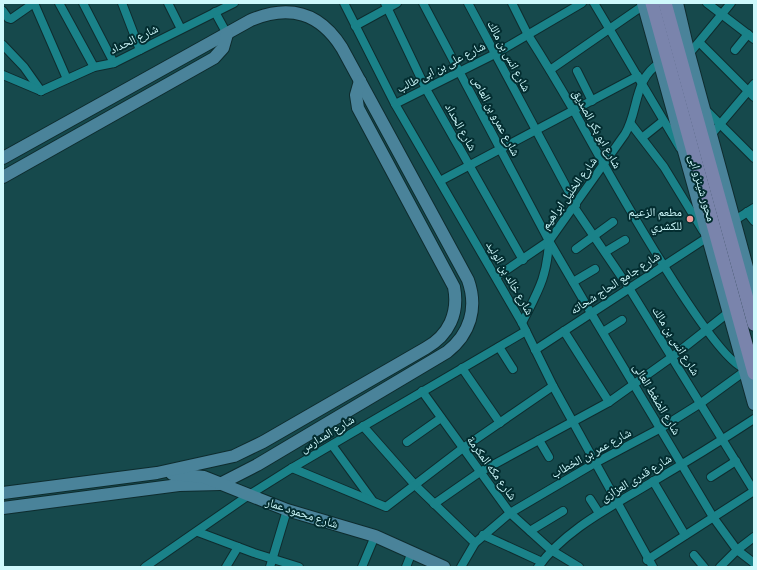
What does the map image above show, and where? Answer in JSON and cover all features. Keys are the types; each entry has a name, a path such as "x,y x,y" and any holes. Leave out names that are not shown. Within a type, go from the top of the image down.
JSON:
{"main road":[{"name":"محور شينزو ابى","path":"665,3 754,324"},
{"name":"محور شينزو ابى","path":"646,4 749,377"}],"street":[{"path":"3,11 8,18 11,19 34,3 67,79"},
{"path":"59,3 94,67"},
{"path":"83,3 114,63"},
{"path":"122,3 140,50"},
{"path":"168,3 181,29"},
{"name":"شارع الحداد","path":"41,91 94,67 114,63 234,3"},
{"name":"شارع خالد بن الوليد","path":"344,3 395,104 522,323 553,386 647,560 653,567"},
{"path":"355,26 386,6 397,3"},
{"name":"شارع عمرو بن العاص","path":"423,3 549,241"},
{"name":"شارع انس بن مالك","path":"468,3 575,206 629,288 754,491"},
{"name":"شارع ابو بكر الصديق","path":"512,3 528,35 574,110 604,166 664,265 707,329 733,362 749,377"},
{"name":"شارع على بن ابى طالب","path":"395,104 495,54 582,3"},
{"path":"594,3 640,79 663,121 686,156"},
{"path":"677,3 689,54 754,293"},
{"path":"708,3 751,36 735,50"},
{"path":"689,54 700,43 731,3"},
{"path":"550,70 646,4 660,63 707,237 728,312 749,377 754,404"},
{"name":"شارع الحداد","path":"386,6 426,89 523,260"},
{"path":"3,158 266,14 280,11 296,12 310,17 323,25 334,35 468,280 473,303 471,319 464,334 447,352 220,484 179,485 3,508"},
{"path":"3,177 214,58 223,48 227,34 215,12"},
{"path":"700,43 751,94"},
{"path":"3,45 24,67 41,91"},
{"name":"شارع الخليل ابراهيم","path":"496,278 549,241 604,166 631,124 640,79 660,63"},
{"path":"577,71 592,101"},
{"path":"3,75 41,91"},
{"path":"440,181 535,129 640,79"},
{"path":"3,493 157,473 217,461 234,456 263,442 432,345 443,335 451,322 455,301 451,280 358,108 356,94 360,81"},
{"path":"711,135 751,94 754,84"},
{"path":"703,106 754,158"},
{"path":"643,137 663,121"},
{"path":"631,124 643,137 707,237"},
{"path":"14,151 22,166"},
{"path":"735,220 750,210 754,221"},
{"path":"576,249 613,222"},
{"name":"شارع جامع الحاج شحاته","path":"536,350 707,237"},
{"path":"605,252 625,240"},
{"path":"522,323 542,284 548,263 549,241"},
{"name":"شارع الضغط العالى","path":"549,241 713,517 737,550 754,563"},
{"path":"573,282 595,269"},
{"path":"434,504 480,472 609,402 635,385 728,312"},
{"path":"603,332 622,320"},
{"name":"شارع المدارس","path":"145,567 156,564 249,495 292,468 526,331"},
{"path":"564,331 609,402"},
{"path":"499,346 513,369"},
{"path":"462,368 500,423"},
{"name":"شارع عمر بن الخطاب","path":"461,567 475,543 510,514 595,463 661,428 701,403 749,377"},
{"path":"292,468 386,507 462,448 553,386"},
{"name":"شارع مكه المكرمة","path":"422,391 510,514 551,550 579,567"},
{"path":"407,442 441,418"},
{"name":"شارع قدرى العزازى","path":"540,564 551,550 598,514 723,440 754,419"},
{"path":"364,426 415,485 475,543"},
{"path":"539,440 549,457"},
{"path":"332,445 372,501"},
{"path":"234,456 232,464 233,468 239,474"},
{"path":"711,477 736,462"},
{"name":"شارع محمود عمار","path":"157,473 204,477 287,510 375,536 444,567"},
{"path":"653,482 685,536"},
{"path":"34,490 36,504"},
{"path":"647,560 754,491"},
{"path":"590,499 598,514"},
{"path":"270,567 287,510"},
{"path":"530,531 563,511"},
{"path":"198,532 299,567"},
{"path":"483,535 540,564"},
{"path":"362,567 375,536"},
{"path":"722,566 737,550 754,537"},
{"path":"226,567 238,547"},
{"path":"406,567 412,552"},
{"path":"694,555 704,567"}],"place":[{"name":"مطعم الزعيم للكشري","path":"690,219"}]}
